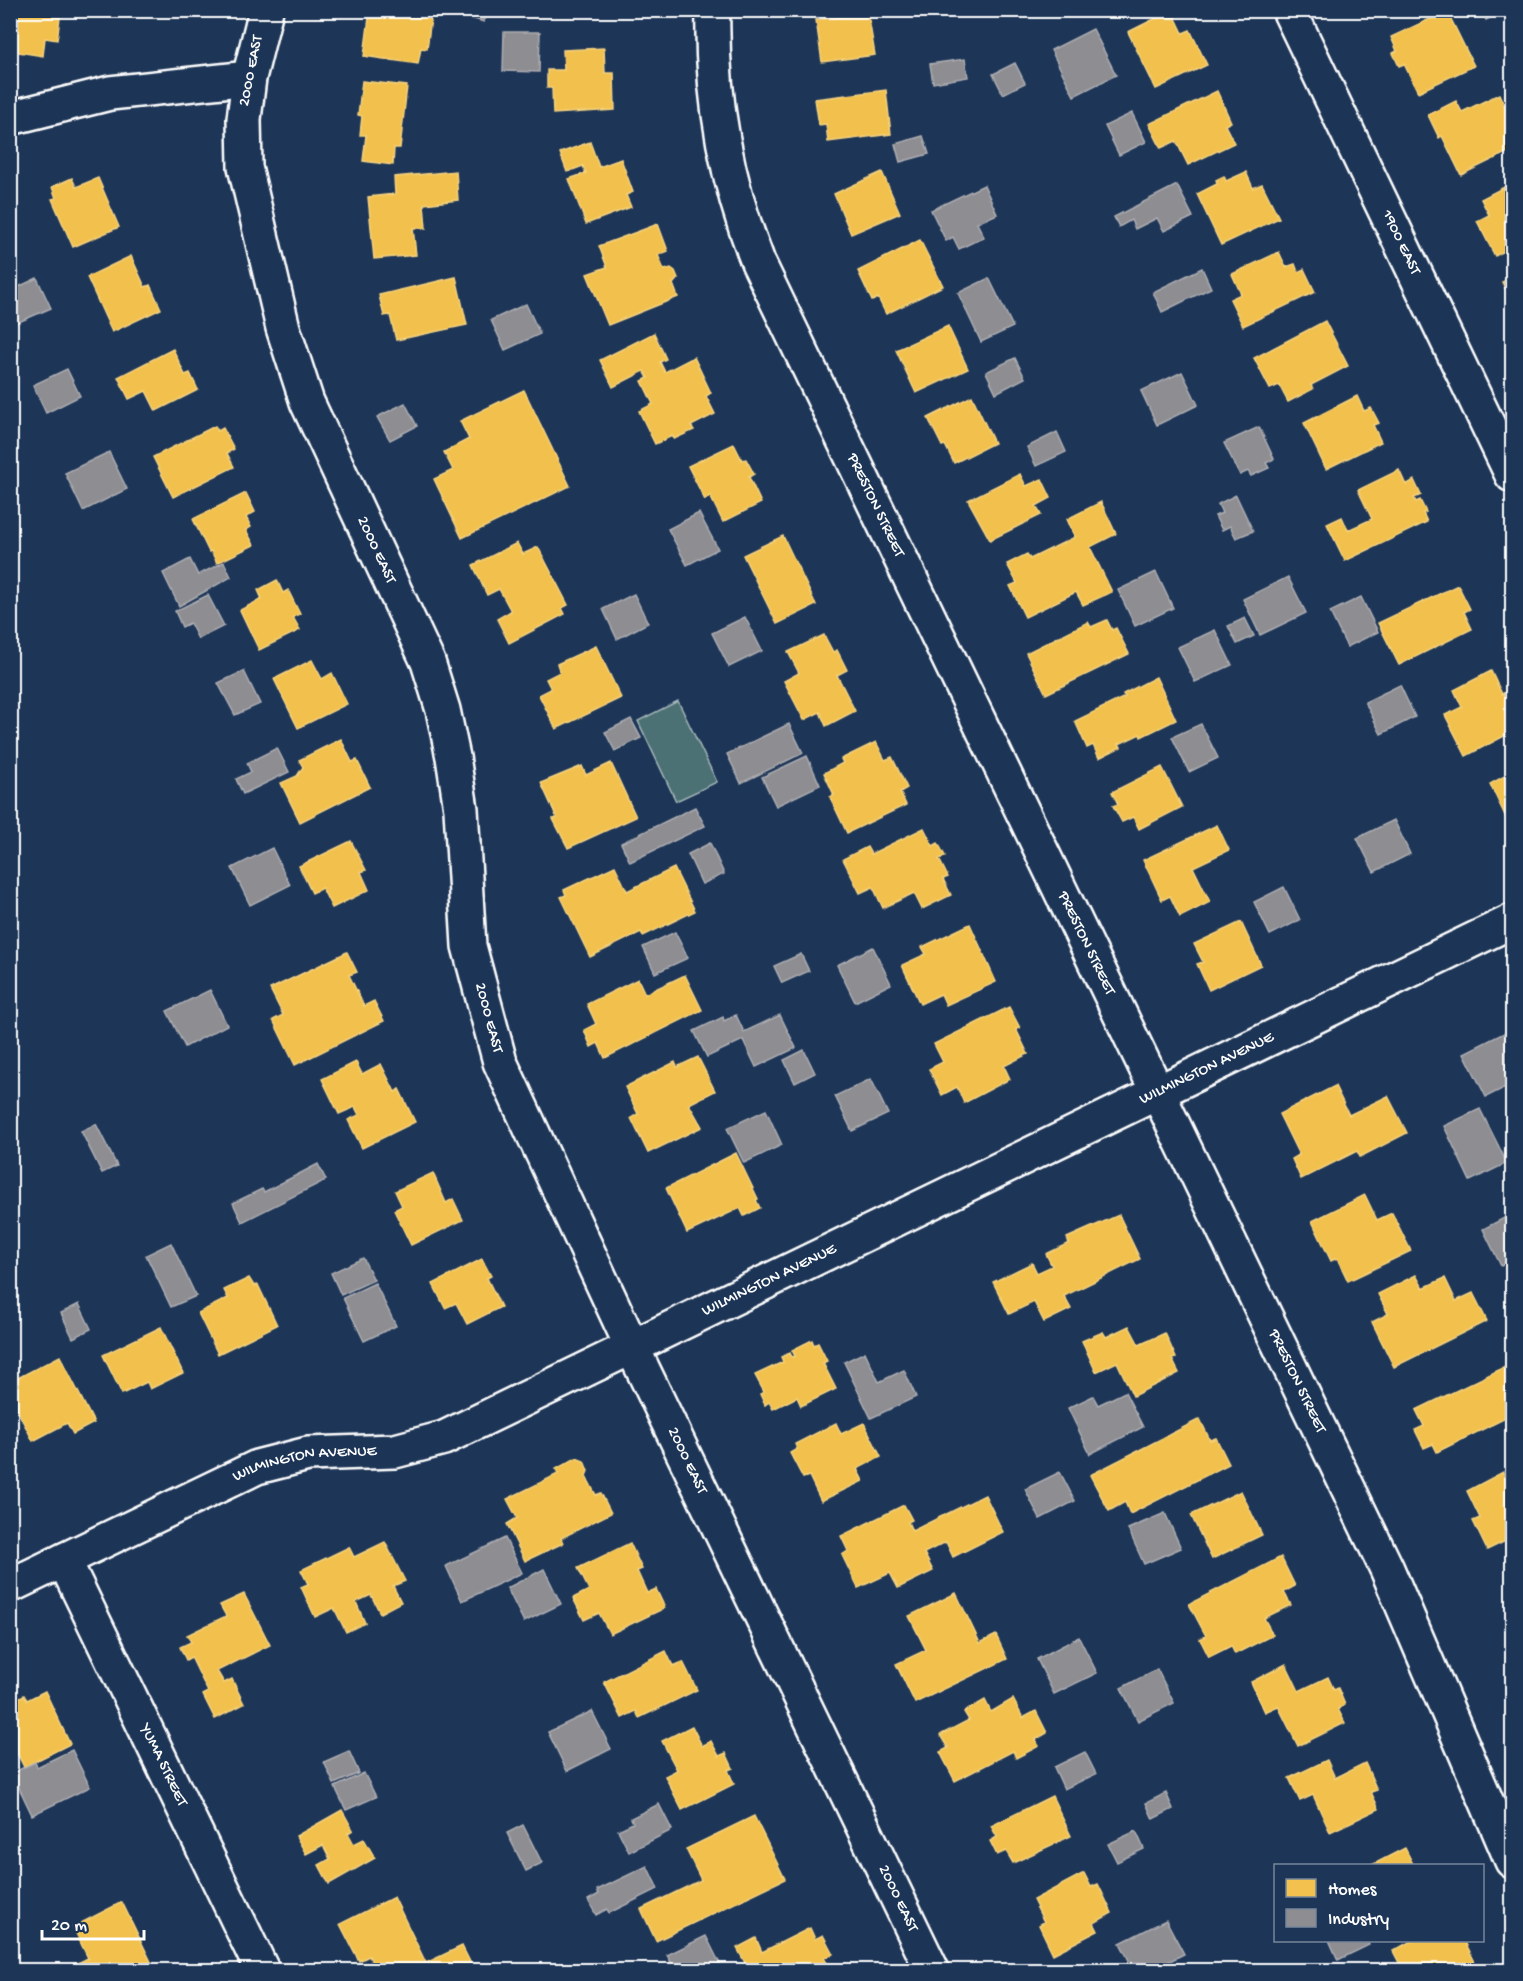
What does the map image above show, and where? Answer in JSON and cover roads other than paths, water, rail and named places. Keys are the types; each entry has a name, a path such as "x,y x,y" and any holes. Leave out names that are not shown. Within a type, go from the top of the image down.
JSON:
{"street":[{"name":"2000 EAST","path":"266,10 249,78 244,119 245,167 284,328 307,402 429,662 443,710 461,809 469,946 500,1062 632,1347 932,1971"},
{"name":"PRESTON STREET","path":"713,10 714,74 724,153 737,203 758,262 1387,1569 1512,1862"},
{"name":"1900 EAST","path":"1289,10 1512,475"},
{"path":"10,118 110,93 249,78"},
{"name":"WILMINGTON AVENUE","path":"10,1586 256,1467 308,1454 395,1451 429,1444 444,1438 1512,921"},
{"name":"YUMA STREET","path":"64,1560 262,1971"}]}
